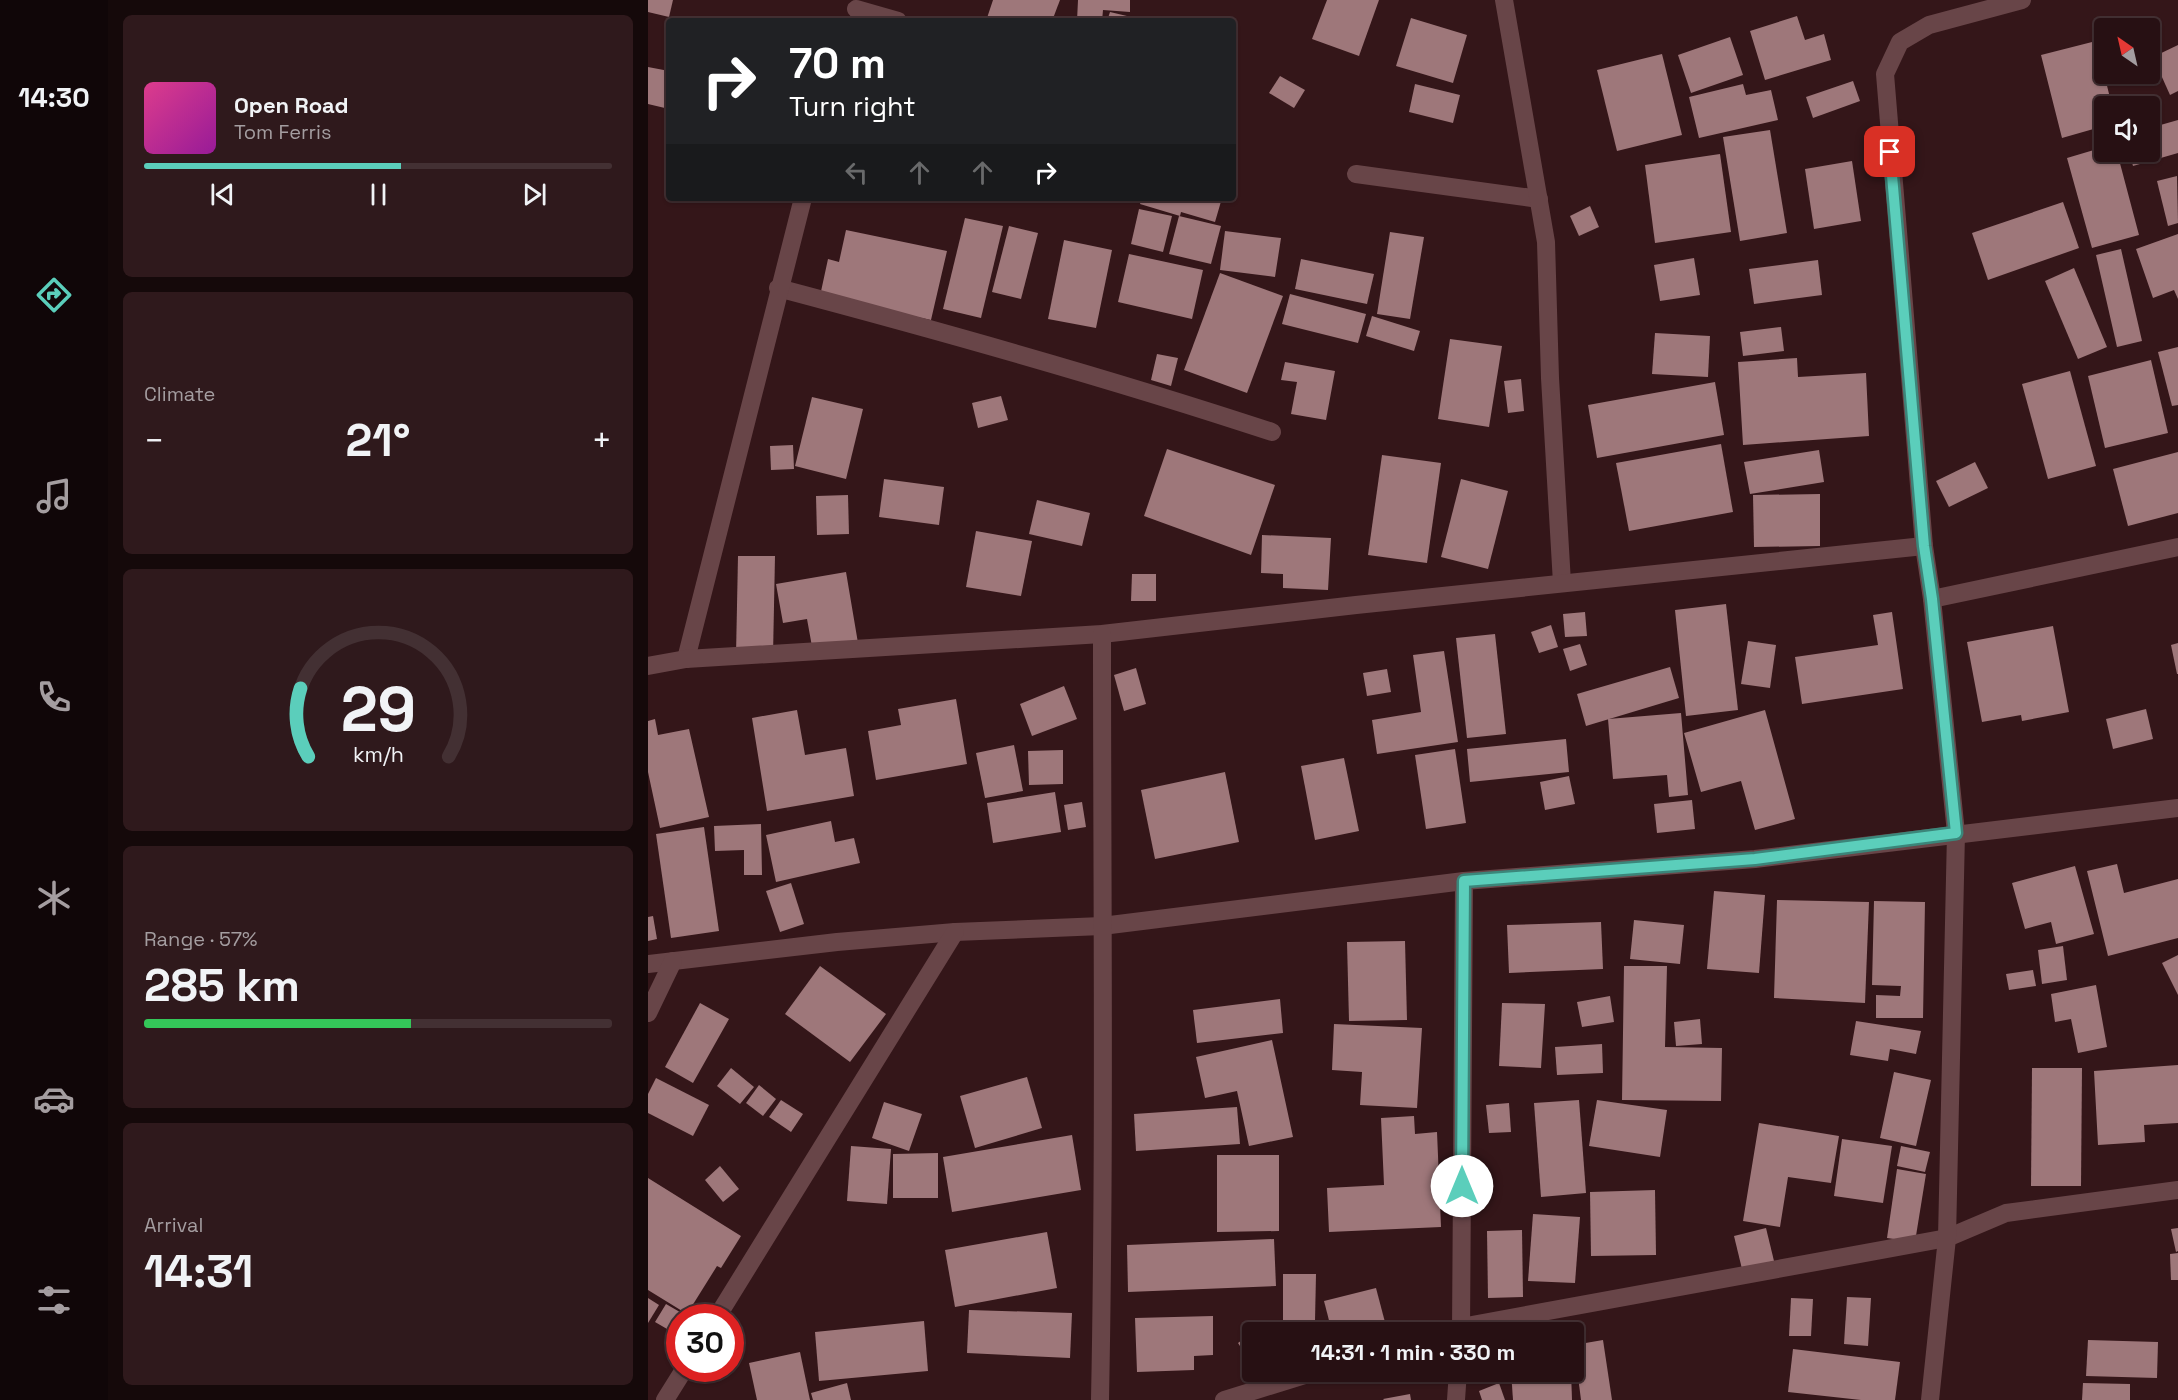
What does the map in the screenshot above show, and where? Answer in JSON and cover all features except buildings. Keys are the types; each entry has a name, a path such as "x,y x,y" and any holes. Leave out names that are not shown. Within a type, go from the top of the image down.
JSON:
{"street":[{"path":"1504,0 1546,242 1550,378 1562,583"},
{"path":"1930,1400 1947,1238 1956,833 1932,599 1924,546 1886,74 1900,42 1929,25 2022,0"},
{"path":"856,10 887,18"},
{"path":"1356,174 1539,200"},
{"path":"686,659 778,288 802,201"},
{"path":"778,288 1015,351 1272,432"},
{"path":"648,666 686,659 1102,634 1924,546"},
{"path":"1932,599 2178,547"},
{"path":"1100,1400 1105,1179 1101,926 1102,634"},
{"path":"648,964 837,942 955,932 1101,926 1464,881 1755,859 2178,808"},
{"path":"1455,1322 1464,881"},
{"path":"725,1304 955,932"},
{"path":"648,1013 673,961"},
{"path":"1498,1322 1947,1238 2006,1213 2178,1190"},
{"path":"665,1400 676,1382"},
{"path":"1224,1400 1282,1382"},
{"path":"1456,1400 1457,1382"}],"route":[{"path":"1462,1186 1464,881 1755,859 1956,833 1932,599 1924,546 1890,152"}]}
